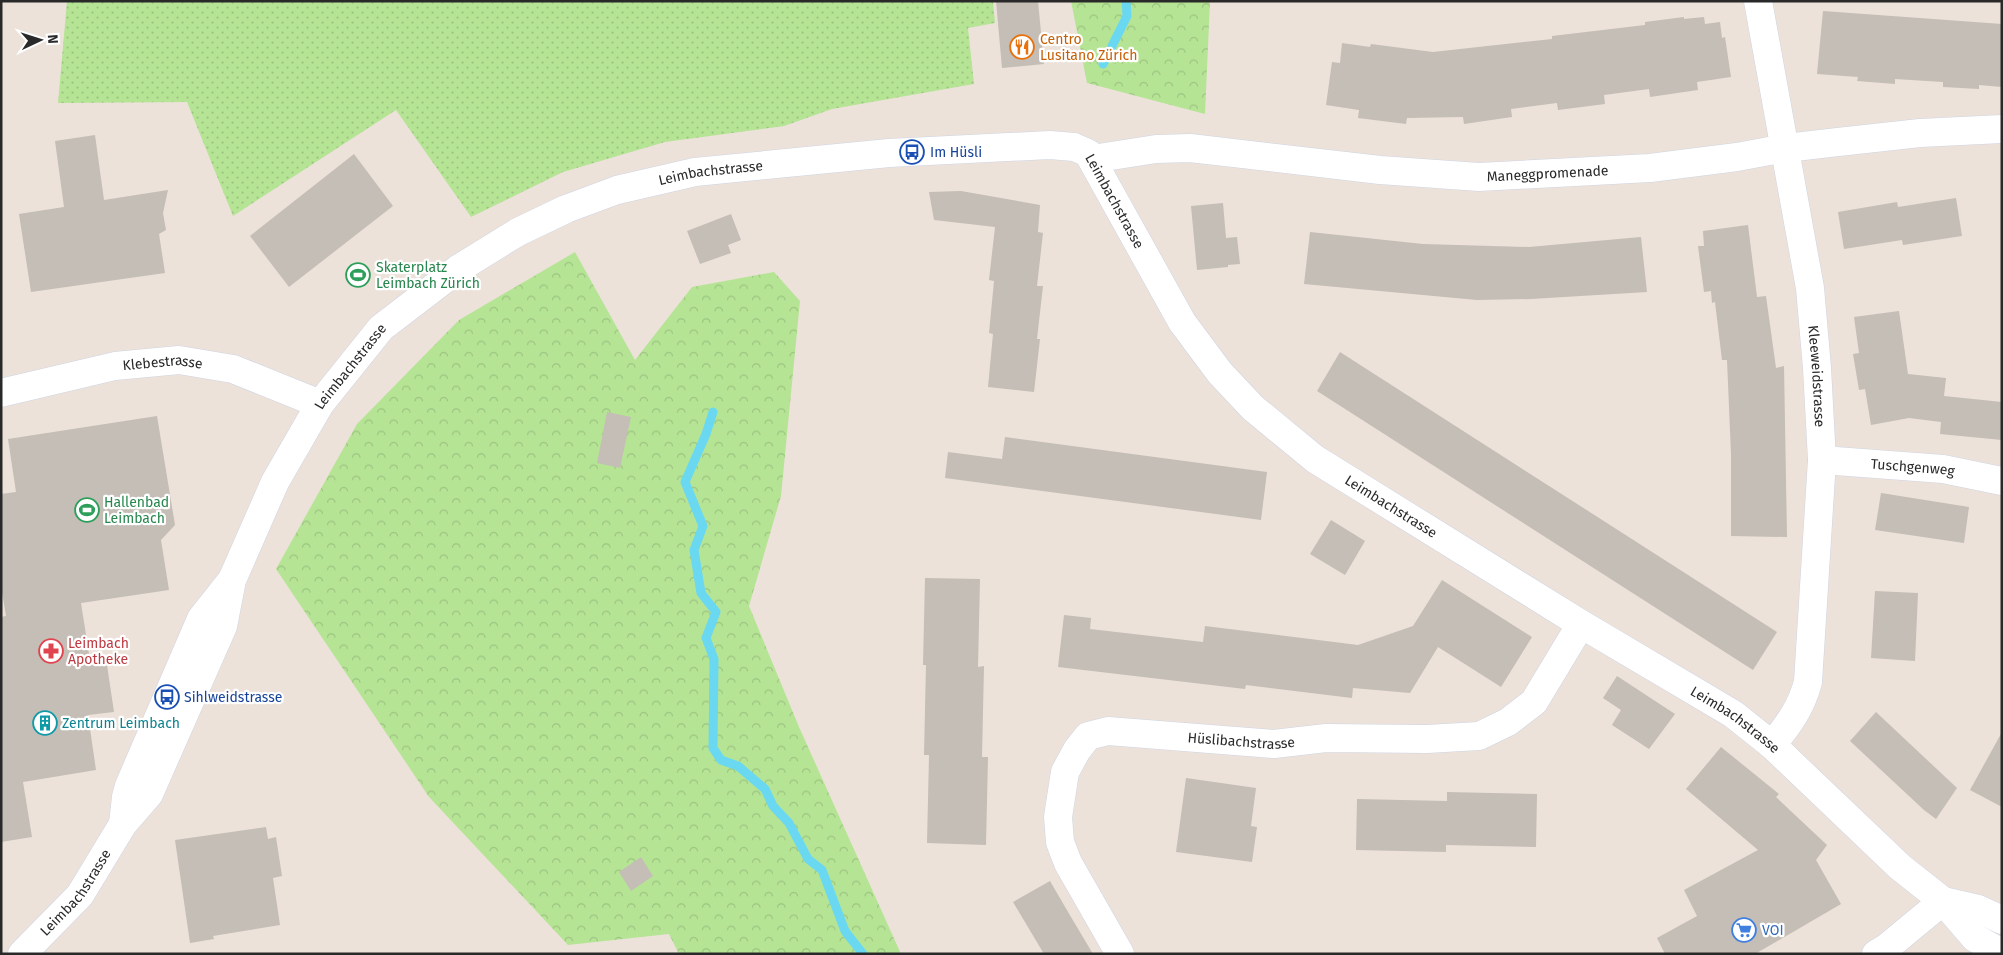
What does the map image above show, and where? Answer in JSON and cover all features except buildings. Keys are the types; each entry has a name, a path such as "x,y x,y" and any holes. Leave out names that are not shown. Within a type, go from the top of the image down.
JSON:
{"street":[{"name":"Kleeweidstrasse","path":"1758,1 1810,288 1822,460 1808,682 1802,702 1790,723 1772,745"},
{"name":"Maneggpromenade","path":"1092,159 1156,149 1190,148 1380,170 1479,177 1650,168 1737,158 1786,148 1920,133 2002,129"},
{"name":"Leimbachstrasse","path":"22,954 80,895 123,824 149,794 223,626 232,580 275,482 320,404 381,328 458,269 526,228 566,209 617,190 695,172 889,153 1050,145 1081,149 1088,153 1182,322 1220,373 1253,408 1315,459 1582,624 1733,714 1772,745 1819,787 1900,867 1943,900 1975,938 2002,954"},
{"name":"Klebestrasse","path":"1,393 115,366 179,360 233,369 320,404"},
{"name":"Tuschgenweg","path":"1822,460 1943,469 2002,481"},
{"name":"Hüslibachstrasse","path":"1120,954 1068,863 1060,842 1058,817 1065,772 1076,750 1088,736 1108,731 1274,744 1326,738 1427,739 1479,736 1508,722 1534,702 1582,624"},
{"name":"Leimbachstrasse","path":"1943,900 1978,909 2002,920"},
{"path":"1876,954 1886,948 1943,900"}],"green space":[{"path":"67,1 993,1 995,23 968,28 974,84 832,109 784,126 665,142 563,172 471,217 396,110 233,216 187,102 58,103"},
{"path":"1071,1 1210,1 1205,114 1087,83"},
{"path":"575,252 635,360 692,287 774,272 800,301 781,496 749,606 799,727 901,954 679,954 669,934 568,945 429,797 276,569 357,424 459,320"}],"waterway":[{"path":"1103,64 1127,16 1126,1"},
{"path":"713,412 706,434 685,482 703,526 694,550 701,593 716,612 706,638 714,659 713,748 721,760 738,766 765,789 773,806 789,823 808,859 822,870 845,931 863,954"}],"place":[{"name":"Centro Lusitano Zürich","path":"1022,47"},
{"name":"Im Hüsli","path":"912,152"},
{"name":"Skaterplatz Leimbach Zürich","path":"358,275"},
{"name":"Hallenbad Leimbach","path":"87,510"},
{"name":"Leimbach Apotheke","path":"51,651"},
{"name":"Sihlweidstrasse","path":"167,697"},
{"name":"Zentrum Leimbach","path":"45,723"},
{"name":"VOI","path":"1744,930"}]}
